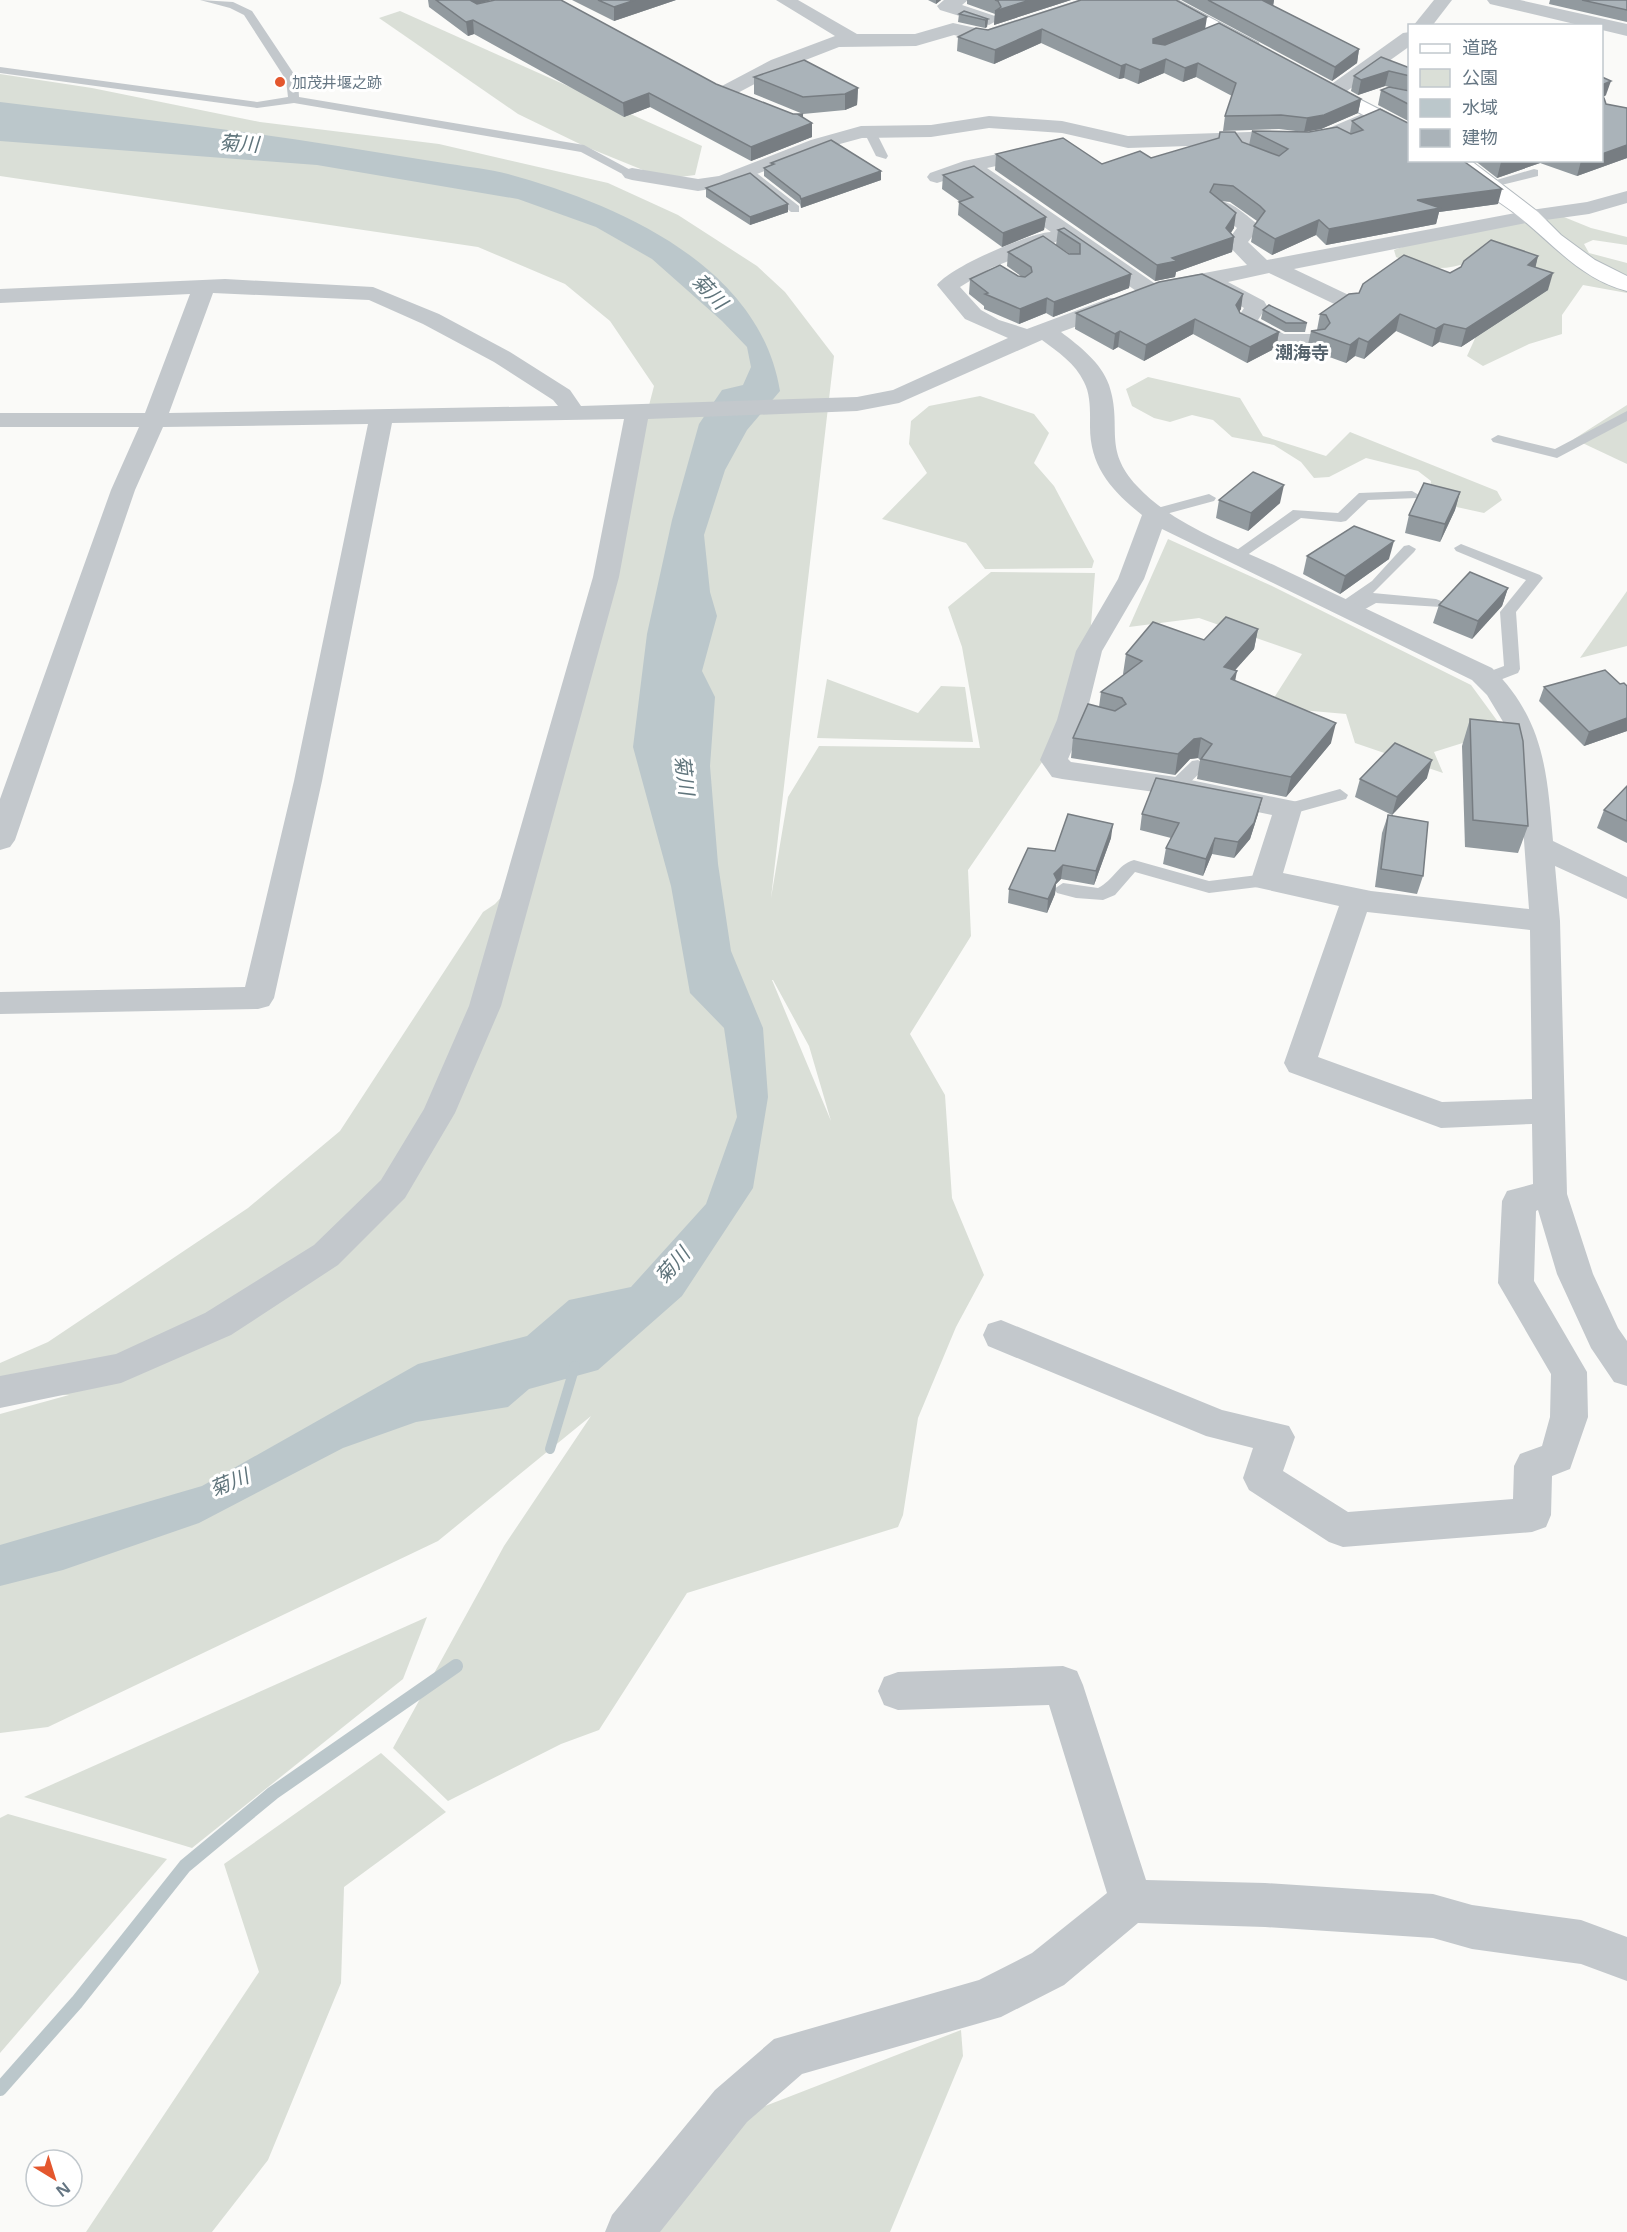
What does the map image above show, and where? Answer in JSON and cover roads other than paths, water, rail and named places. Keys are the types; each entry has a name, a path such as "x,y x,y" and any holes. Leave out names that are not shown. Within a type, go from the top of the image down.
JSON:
{"street":[{"path":"785,0 853,39"},
{"path":"959,0 946,6 1013,28"},
{"path":"725,92 778,64 835,42 853,39 916,40 953,29 986,36 1096,0"},
{"path":"1163,0 1214,32 1271,58"},
{"path":"1424,24 1443,0"},
{"path":"1496,0 1601,24"},
{"path":"1603,25 1627,30"},
{"path":"1333,92 1408,39"},
{"path":"1302,75 1357,104 1376,105 1408,131"},
{"path":"704,80 725,92 747,100"},
{"path":"938,177 970,165 1073,142 1240,145 1279,137 1296,142 1332,134 1376,105"},
{"path":"842,118 913,120 970,115 989,122"},
{"path":"632,174 698,185 723,181 750,172 818,144 870,132 931,131 989,122 1062,127 1128,142"},
{"path":"1459,162 1531,216 1554,239 1587,265 1627,284"},
{"path":"970,165 1150,290"},
{"path":"0,420 154,420 643,412 872,403 899,396 1037,334 1150,290 1531,216 1589,208 1627,197"},
{"path":"1219,206 1249,227 1237,243 1267,267 1347,303"},
{"path":"1065,232 1049,247 958,277 948,285 977,320 1037,334 1079,357 1097,383 1102,405 1102,445 1110,470 1131,494 1184,532 1482,674 1498,690 1522,730 1534,786 1545,921 1550,1194 1575,1274 1604,1337 1627,1371"},
{"path":"1368,248 1407,263"},
{"path":"1208,279 1256,306 1246,322 1280,341 1313,339"},
{"path":"0,840 123,490 154,420 204,287"},
{"path":"0,296 204,287 318,289 373,294 431,319 502,357 562,395 573,412"},
{"path":"0,1392 121,1368 218,1324 326,1255 393,1189 439,1113 485,1006 606,577 643,412"},
{"path":"0,1003 258,998 308,781 382,415"},
{"path":"1155,513 1131,579 1089,651 1082,716 1054,760 1062,770 1176,786 1288,809 1266,880 1356,899 1545,921"},
{"path":"1539,846 1627,889"},
{"path":"1356,899 1300,1063 1441,1115 1548,1111"},
{"path":"1001,1335 1219,1425 1276,1437 1262,1478 1343,1530 1532,1515 1533,1466 1557,1457 1569,1417 1569,1372 1516,1283 1519,1201 1550,1194"},
{"path":"898,1691 1063,1685 1131,1901"},
{"path":"629,2232 731,2106 790,2055 985,2001 1048,1969 1131,1901 1276,1905 1433,1916 1472,1926 1581,1942 1627,1959"}],"lane":[{"path":"205,0 233,5 248,13 292,80 294,100"},
{"path":"0,70 258,105 294,100 584,148 632,174"},
{"path":"870,132 882,156"},
{"path":"1332,134 1352,144"},
{"path":"750,172 795,209"},
{"path":"1489,184 1534,173"},
{"path":"1498,439 1557,454 1627,415"},
{"path":"1235,557 1298,513 1341,518 1364,496 1412,495"},
{"path":"1155,513 1209,498"},
{"path":"1461,548 1534,578 1508,612 1512,669 1486,679"},
{"path":"1347,610 1377,584 1409,549"},
{"path":"1347,610 1373,598 1436,604"},
{"path":"1176,786 1198,765"},
{"path":"1288,809 1340,795"},
{"path":"1063,889 1091,896 1100,894 1114,886 1127,868 1134,866 1209,887 1266,880"}],"water":[{"name":"菊川","path":"0,102 169,122 486,169 550,187 594,203 637,223 677,246 714,275 744,308 767,347 780,391 747,430 725,470 704,535 710,592 717,616 702,671 715,697 710,766 718,864 731,951 763,1028 768,1097 753,1188 682,1296 598,1370 529,1389 508,1407 416,1422 343,1448 199,1523 63,1570 0,1586 0,1545 202,1486 418,1364 527,1336 569,1300 631,1287 706,1204 737,1117 724,1028 690,993 671,886 633,747 647,634 672,520 699,424 722,390 743,385 751,367 747,347 722,321 652,259 596,227 518,199 317,165 0,141"}],"waterway":[{"path":"550,1449 575,1366"},
{"path":"0,2089 77,2002 185,1866 273,1793 456,1666"}],"place":[{"name":"加茂井堰之跡","path":"280,82"}],"district":[{"name":"潮海寺","path":"1302,352"}]}
